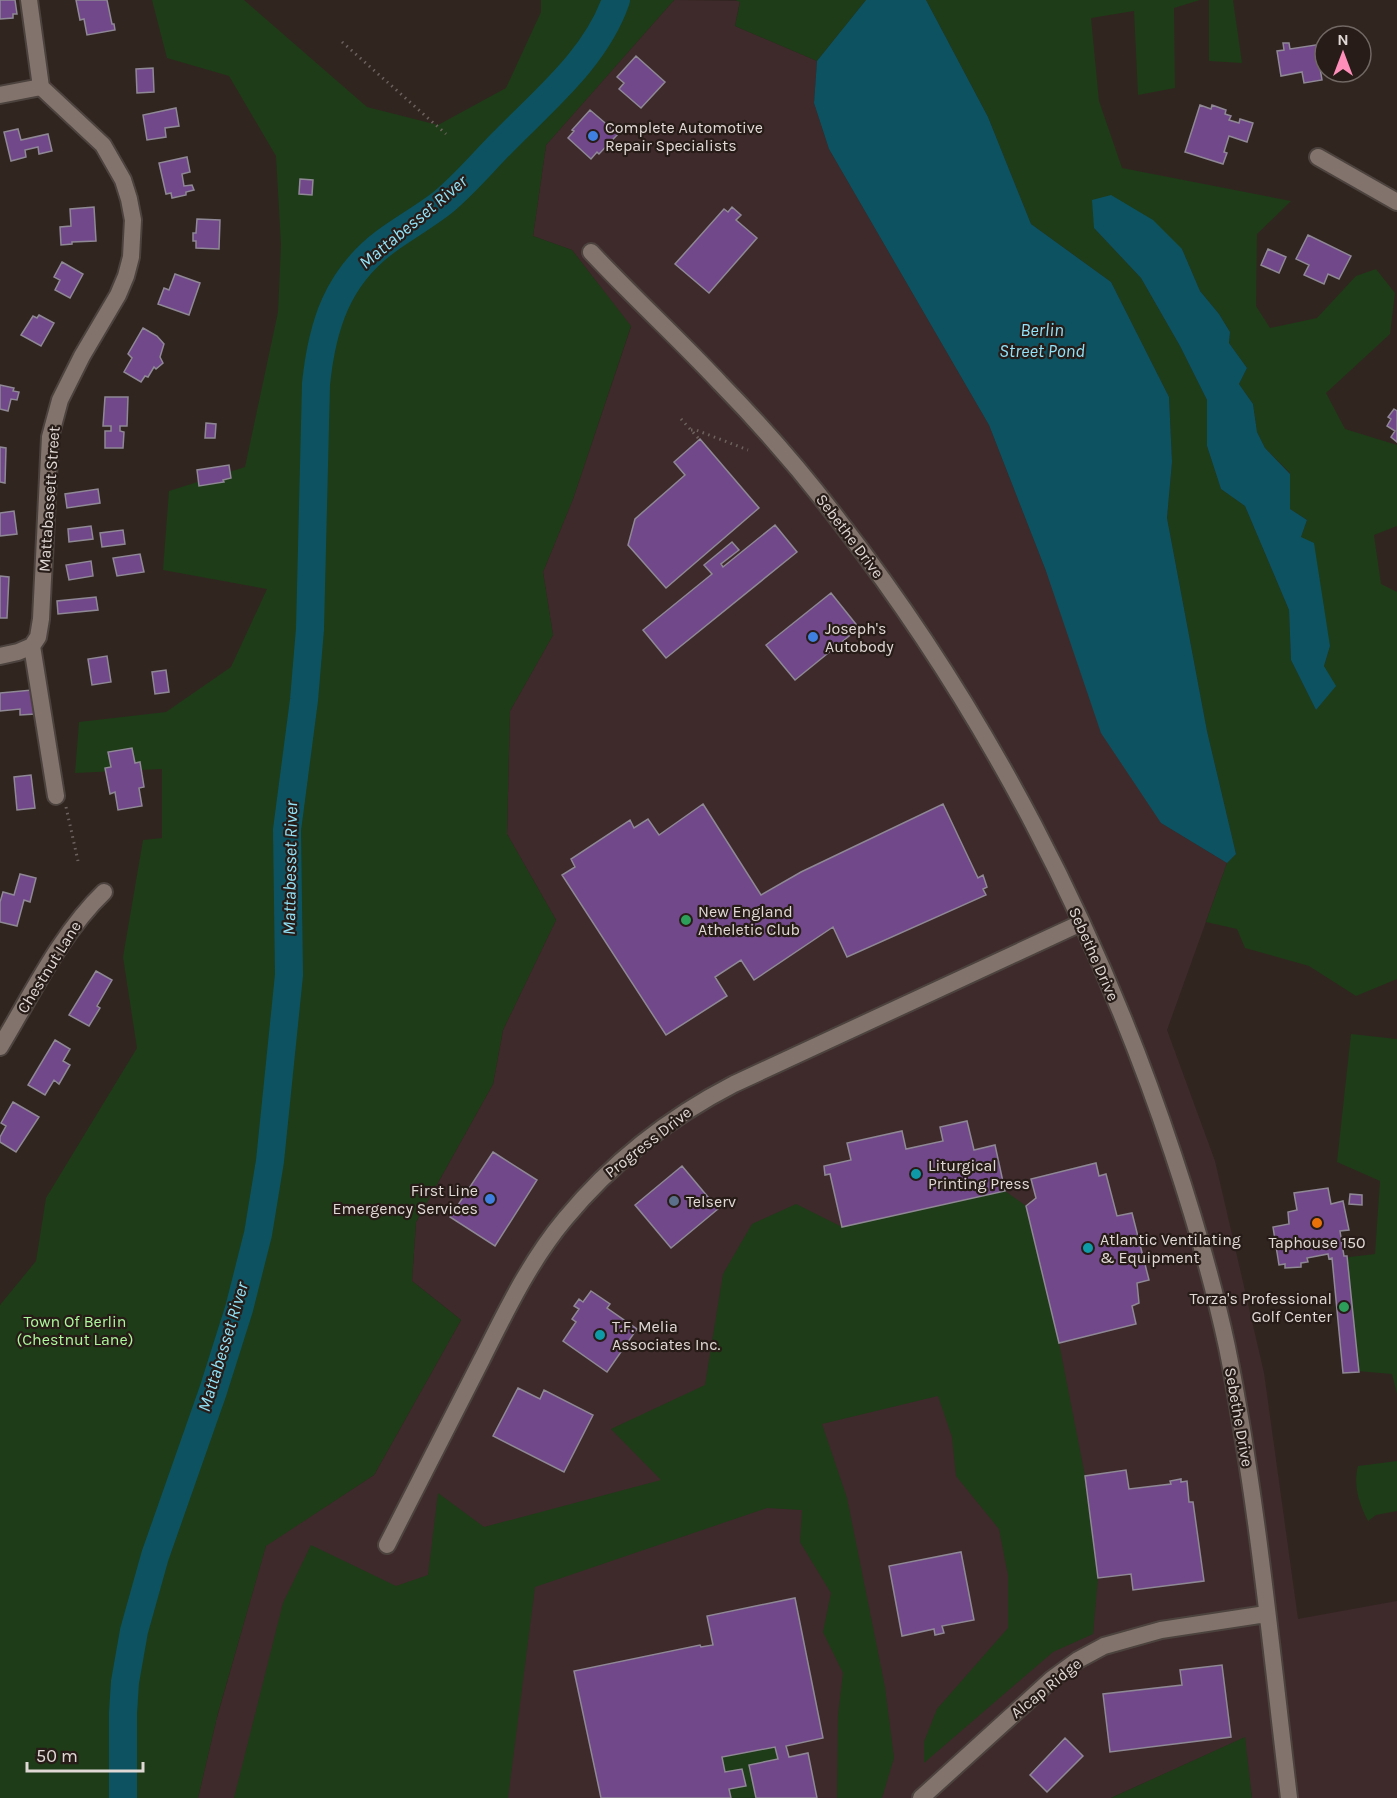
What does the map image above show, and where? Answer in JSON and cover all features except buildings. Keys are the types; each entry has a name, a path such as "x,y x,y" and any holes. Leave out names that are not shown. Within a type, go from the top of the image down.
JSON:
{"street":[{"path":"0,95 41,87 29,0"},
{"name":"Mattabassett Street","path":"41,87 103,145 114,162 129,199 134,237 131,257 122,286 60,400 50,437 41,619 38,637 33,646 61,800"},
{"path":"1318,157 1397,202"},
{"name":"Sebethe Drive","path":"591,252 761,426 818,494 882,578 928,644 1002,766 1081,923 1115,997 1144,1071 1190,1206 1226,1344 1259,1548 1289,1798"},
{"path":"0,656 33,646"},
{"name":"Chestnut Lane","path":"0,1047 66,938 86,909 104,892"},
{"name":"Progress Drive","path":"387,1545 515,1293 563,1220 626,1155 660,1128 696,1104 734,1084 1081,923"},
{"name":"Alcap Ridge","path":"921,1798 1052,1679 1078,1660 1104,1646 1161,1630 1266,1614"}],"path":[{"path":"342,42 446,134"},
{"path":"681,419 700,440"},
{"path":"691,430 748,450"},
{"path":"61,800 78,861"}],"shaded area":[{"path":"674,0 740,1 735,26 817,61 814,103 829,149 989,425 1046,571 1161,823 1227,863 1167,1030 1215,1161 1264,1373 1298,1619 1397,1601 1397,1798 1252,1798 1244,1738 1111,1798 198,1798 216,1721 266,1545 374,1475 461,1320 412,1281 416,1222 493,1084 503,1030 556,920 507,834 510,711 553,635 543,572 573,499 631,327 572,250 533,236 546,145"}],"green space":[{"name":"Town Of Berlin (Chestnut Lane)","path":"152,0 244,0 367,107 438,125 506,88 541,12 541,0 674,0 546,145 533,236 572,250 631,326 573,499 543,572 553,635 510,711 507,834 556,920 503,1030 493,1084 416,1222 412,1281 461,1320 374,1475 266,1546 218,1713 198,1798 0,1798 0,1305 36,1261 46,1198 137,1048 123,957 143,840 162,838 162,769 75,773 79,722 166,712 231,667 267,589 163,570 169,491 245,467 278,312 281,245 276,156 229,76 167,58"},
{"path":"735,0 866,0 817,61 735,26 740,2"},
{"path":"926,0 1200,0 1174,8 1175,88 1138,95 1134,11 1091,18 1099,101 1122,168 1291,201 1257,234 1256,306 1270,328 1317,318 1356,276 1376,269 1395,293 1390,334 1326,393 1345,429 1397,445 1397,526 1374,535 1381,584 1397,592 1397,979 1356,996 1309,966 1245,948 1237,929 1206,922 1227,863 1236,854 1207,731 1167,518 1172,462 1169,397 1111,282 1031,224 988,117","holes":["1094,228 1182,249 1200,291 1230,332 1229,343 1247,368 1239,384 1253,404 1257,432 1265,448 1290,473 1290,509 1307,520 1301,537 1330,646 1324,666 1335,686 1316,710 1291,660 1289,610 1245,506 1221,489 1207,446 1207,400 1180,346 1141,278"]},
{"path":"1209,0 1233,0 1242,63 1209,61"},
{"path":"1351,1034 1397,1039 1397,1394 1392,1374 1346,1370 1333,1259 1375,1254 1380,1181 1337,1162"},
{"path":"1005,1191 1026,1206 1059,1343 1085,1476 1098,1578 1093,1634 1053,1652 924,1763 924,1742 937,1709 1008,1628 1008,1575 999,1529 956,1476 952,1437 938,1396 822,1424 847,1498 885,1687 894,1758 882,1798 837,1798 838,1715 843,1673 823,1632 831,1593 800,1542 802,1510 767,1508 535,1587 508,1798 234,1798 283,1603 311,1545 396,1586 428,1575 438,1493 484,1527 661,1480 611,1429 705,1385 723,1274 752,1224 796,1204 842,1227"},
{"path":"1397,1461 1397,1511 1376,1515 1368,1521 1358,1494 1356,1480 1358,1466"},
{"path":"1245,1737 1252,1798 1111,1798"},
{"path":"775,1747 778,1759 749,1765 756,1798 731,1798 729,1789 746,1786 742,1769 725,1772 722,1757"}],"water":[{"name":"Berlin Street Pond","path":"866,0 926,0 988,117 1031,224 1111,282 1169,397 1172,462 1167,518 1207,731 1236,854 1227,863 1161,823 1101,733 1046,571 989,425 829,149 814,103 817,61"},
{"path":"1111,195 1153,220 1182,249 1200,291 1230,332 1229,343 1247,368 1239,384 1253,404 1257,432 1265,448 1290,474 1290,509 1307,520 1301,537 1314,543 1330,646 1324,666 1336,686 1316,710 1291,660 1289,610 1245,506 1221,489 1207,446 1207,400 1180,346 1141,278 1094,228 1092,200"}],"waterway":[{"name":"Mattabesset River","path":"123,1798 125,1682 134,1631 155,1556 239,1309 258,1234 270,1161 289,975 287,830 304,700 310,629 316,384 328,323 344,287 368,256 450,196 568,77 596,41 616,0"}],"place":[{"name":"Complete Automotive Repair Specialists","path":"593,136"},
{"name":"Joseph's Autobody","path":"813,637"},
{"name":"New England Atheletic Club","path":"686,920"},
{"name":"Liturgical Printing Press","path":"916,1174"},
{"name":"First Line Emergency Services","path":"490,1199"},
{"name":"Telserv","path":"674,1201"},
{"name":"Taphouse 150","path":"1317,1223"},
{"name":"Atlantic Ventilating & Equipment","path":"1088,1248"},
{"name":"Torza's Professional Golf Center","path":"1344,1307"},
{"name":"T.F. Melia Associates Inc.","path":"600,1335"}]}
